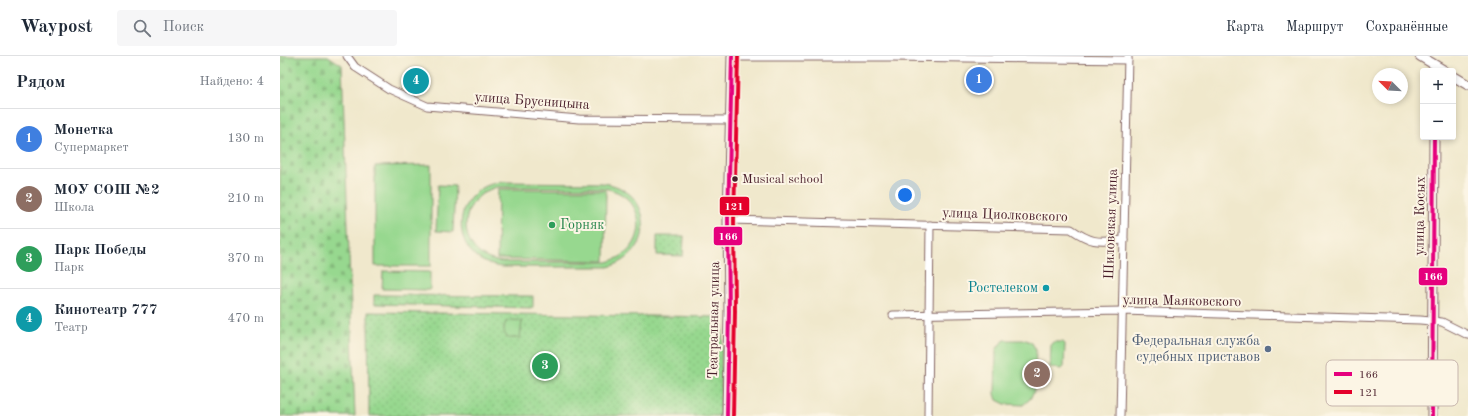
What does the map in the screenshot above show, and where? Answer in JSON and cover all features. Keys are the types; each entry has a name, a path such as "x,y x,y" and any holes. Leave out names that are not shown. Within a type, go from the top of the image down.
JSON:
{"street":[{"name":"улица Брусницына","path":"347,56 355,67 389,89 427,106 579,119 730,120"},
{"path":"1420,56 1438,68"},
{"name":"Театральная улица","path":"727,416 730,300 728,220 732,57"},
{"path":"732,57 1128,58"},
{"name":"Шиловская улица","path":"1120,416 1128,58"},
{"path":"1456,78 1468,85"},
{"name":"улица Косых","path":"1433,360 1434,140"},
{"name":"улица Циолковского","path":"728,220 930,226 1070,228 1083,237 1097,242 1124,240"},
{"name":"улица Циолковского","path":"928,416 930,226"},
{"name":"улица Маяковского","path":"893,315 928,316 1122,311 1433,321 1442,322 1468,334"},
{"name":"улица Косых","path":"1432,406 1432,416"}],"green space":[{"path":"280,56 328,56 342,65 355,416 280,416"},
{"path":"431,165 431,266 375,266 375,166"},
{"path":"503,182 602,183 619,188 632,196 640,208 643,222 642,236 635,249 624,260 608,267 502,267 484,262 471,252 464,239 461,224 464,209 472,196 485,187","holes":["497,187 602,188 617,192 629,200 636,211 639,223 637,235 632,246 622,256 607,262 503,262 488,258 476,250 469,240 466,228 467,215 473,203 483,194"]},
{"path":"438,185 455,186 453,232 436,231"},
{"name":"Горняк","path":"498,189 606,190 605,261 497,259"},
{"path":"657,236 684,236 683,256 657,255"},
{"path":"383,271 430,272 430,290 382,289"},
{"path":"374,295 533,296 533,308 374,304"},
{"path":"368,312 723,317 720,416 369,416"},
{"path":"512,320 522,321 520,338 508,338 504,332 506,322"},
{"path":"1005,340 1026,340 1032,343 1036,350 1034,391 1030,399 1023,405 1005,404 997,400 995,394 996,350"},
{"path":"1053,342 1063,342 1065,344 1064,367 1062,369 1050,367 1051,344"}],"transit line":[{"name":"166","path":"727,416 729,311 728,220 732,56"},
{"name":"121","path":"733,416 735,311 734,220 738,56"},
{"name":"166","path":"1432,360 1434,140"},
{"name":"166","path":"1432,406 1432,416"}],"place":[{"name":"Монетка","path":"979,80"},
{"name":"Кинотеатр 777","path":"416,81"},
{"name":"Musical school","path":"735,179"},
{"name":"Горняк","path":"552,225"},
{"name":"Ростелеком","path":"1046,288"},
{"name":"Федеральная служба судебных приставов","path":"1268,349"},
{"name":"Парк Победы","path":"545,366"},
{"name":"МОУ СОШ №2","path":"1037,374"}]}
